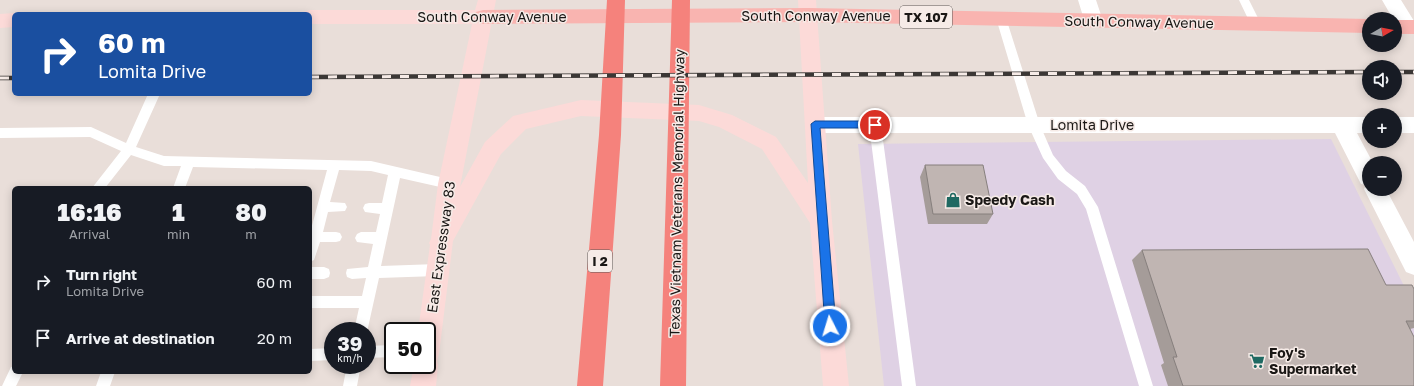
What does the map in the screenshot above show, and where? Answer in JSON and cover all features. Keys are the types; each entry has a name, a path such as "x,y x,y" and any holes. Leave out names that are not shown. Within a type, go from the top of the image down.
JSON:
{"highway":[{"name":"I 2","path":"590,386 610,135 616,0"},
{"name":"Texas Vietnam Veterans Memorial Highway","path":"673,386 674,284 680,129 681,0"},
{"path":"674,284 679,386"}],"main road":[{"name":"South Conway Avenue","path":"312,17 485,8 808,8 1000,18 1362,26"},
{"name":"East Expressway 83","path":"430,322 449,184 485,8"},
{"path":"808,8 821,221 836,386"},
{"path":"0,21 12,20"},
{"path":"440,243 493,148 520,122 581,108 699,114 725,121 769,143 821,221"},
{"path":"423,386 425,374"}],"street":[{"path":"1086,0 1093,21"},
{"path":"1392,0 1406,27"},
{"name":"Lomita Drive","path":"815,124 1362,125"},
{"path":"1402,125 1414,125"},
{"path":"1342,126 1362,164"},
{"path":"1379,196 1414,265"}],"lane":[{"path":"1244,0 1256,24"},
{"path":"1000,18 1034,125 1049,158 1062,175 1081,190 1092,207 1146,386"},
{"path":"100,186 129,149 153,96"},
{"path":"875,125 909,386"},
{"path":"0,133 91,132 129,149 164,161 371,166 449,184"},
{"path":"180,186 189,162"},
{"path":"312,248 334,166"},
{"path":"363,322 395,172"},
{"path":"323,207 342,207"},
{"path":"369,208 387,209"},
{"path":"315,237 336,237"},
{"path":"361,238 381,238"},
{"path":"352,273 437,270"},
{"path":"312,273 324,274"},
{"path":"312,302 368,302"},
{"path":"312,355 324,354"},
{"path":"9,386 15,374"},
{"path":"103,386 107,374"},
{"path":"350,386 352,374"}],"shaded area":[{"path":"1331,139 1414,306 1414,386 884,386 858,144"}],"building":[{"name":"Speedy Cash","path":"925,165 983,165 993,214 933,214"},
{"path":"1368,249 1386,285 1412,285 1414,289 1414,321 1406,321 1414,337 1414,386 1183,386 1173,357 1177,357 1142,250"}],"railway":[{"path":"312,77 1362,72"},
{"path":"1402,72 1414,72"},
{"path":"0,78 12,78"}],"place":[{"name":"Speedy Cash","path":"953,200"},
{"name":"Foy's Supermarket","path":"1257,361"}],"route":[{"path":"830,326 815,124 875,125"}]}
